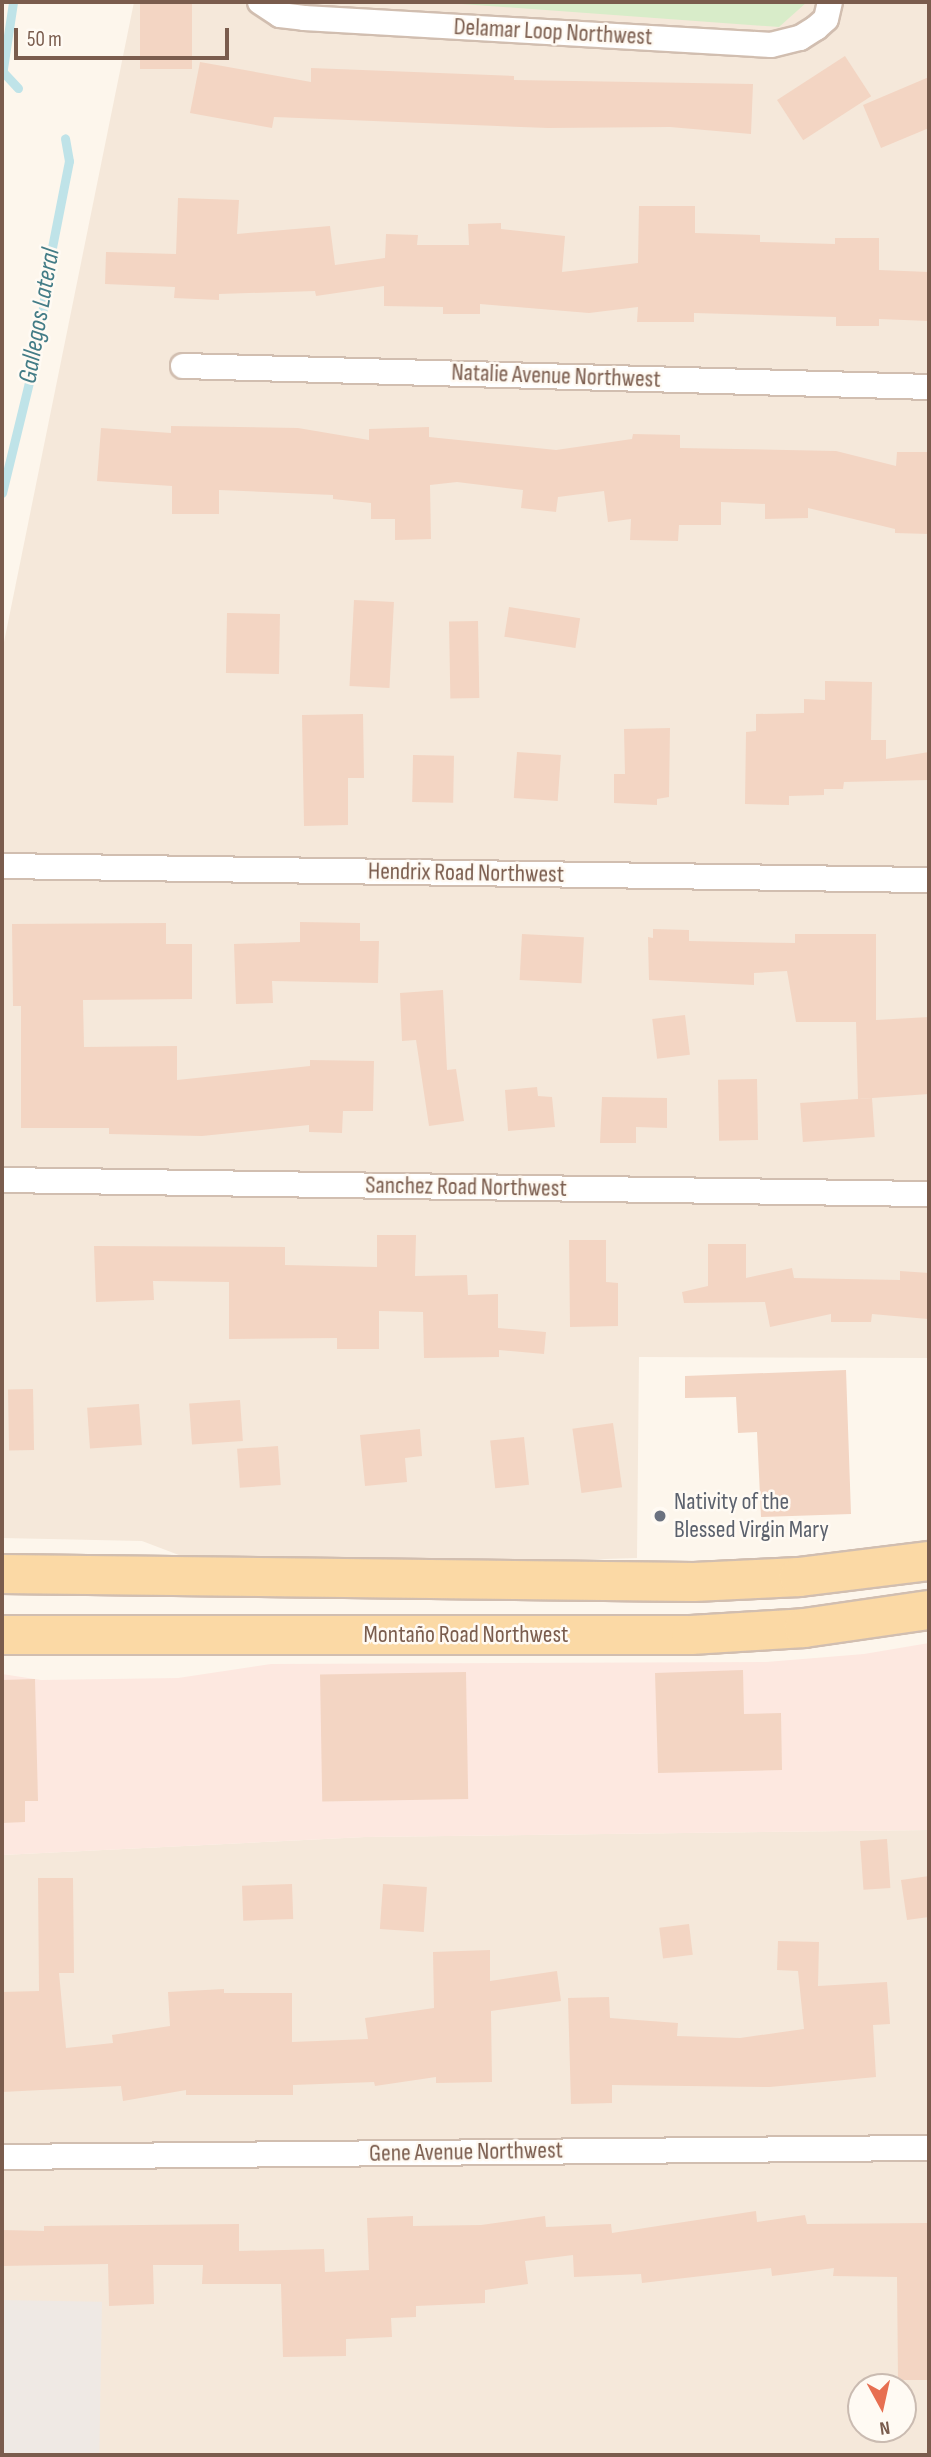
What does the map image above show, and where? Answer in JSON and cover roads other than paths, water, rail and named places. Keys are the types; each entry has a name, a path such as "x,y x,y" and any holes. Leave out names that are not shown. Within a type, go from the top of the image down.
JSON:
{"main road":[{"path":"2,1574 694,1582 799,1577 929,1560"},
{"name":"Montaño Road Northwest","path":"2,1635 691,1635 804,1628 929,1610"}],"street":[{"name":"Delamar Loop Northwest","path":"260,2 280,15 304,19 771,45 800,38 816,28 826,19 830,2"},
{"name":"Natalie Avenue Northwest","path":"183,366 929,387"},
{"name":"Hendrix Road Northwest","path":"2,866 929,880"},
{"name":"Sanchez Road Northwest","path":"2,1180 929,1194"},
{"name":"Gene Avenue Northwest","path":"2,2157 929,2148"}],"waterway":[{"path":"2,75 13,2"},
{"name":"Gallegos Lateral","path":"3,72 18,88"},
{"name":"Gallegos Lateral","path":"2,493 39,341 47,273 69,161 65,138"}],"place":[{"name":"Nativity of the Blessed Virgin Mary","path":"660,1516"}]}
